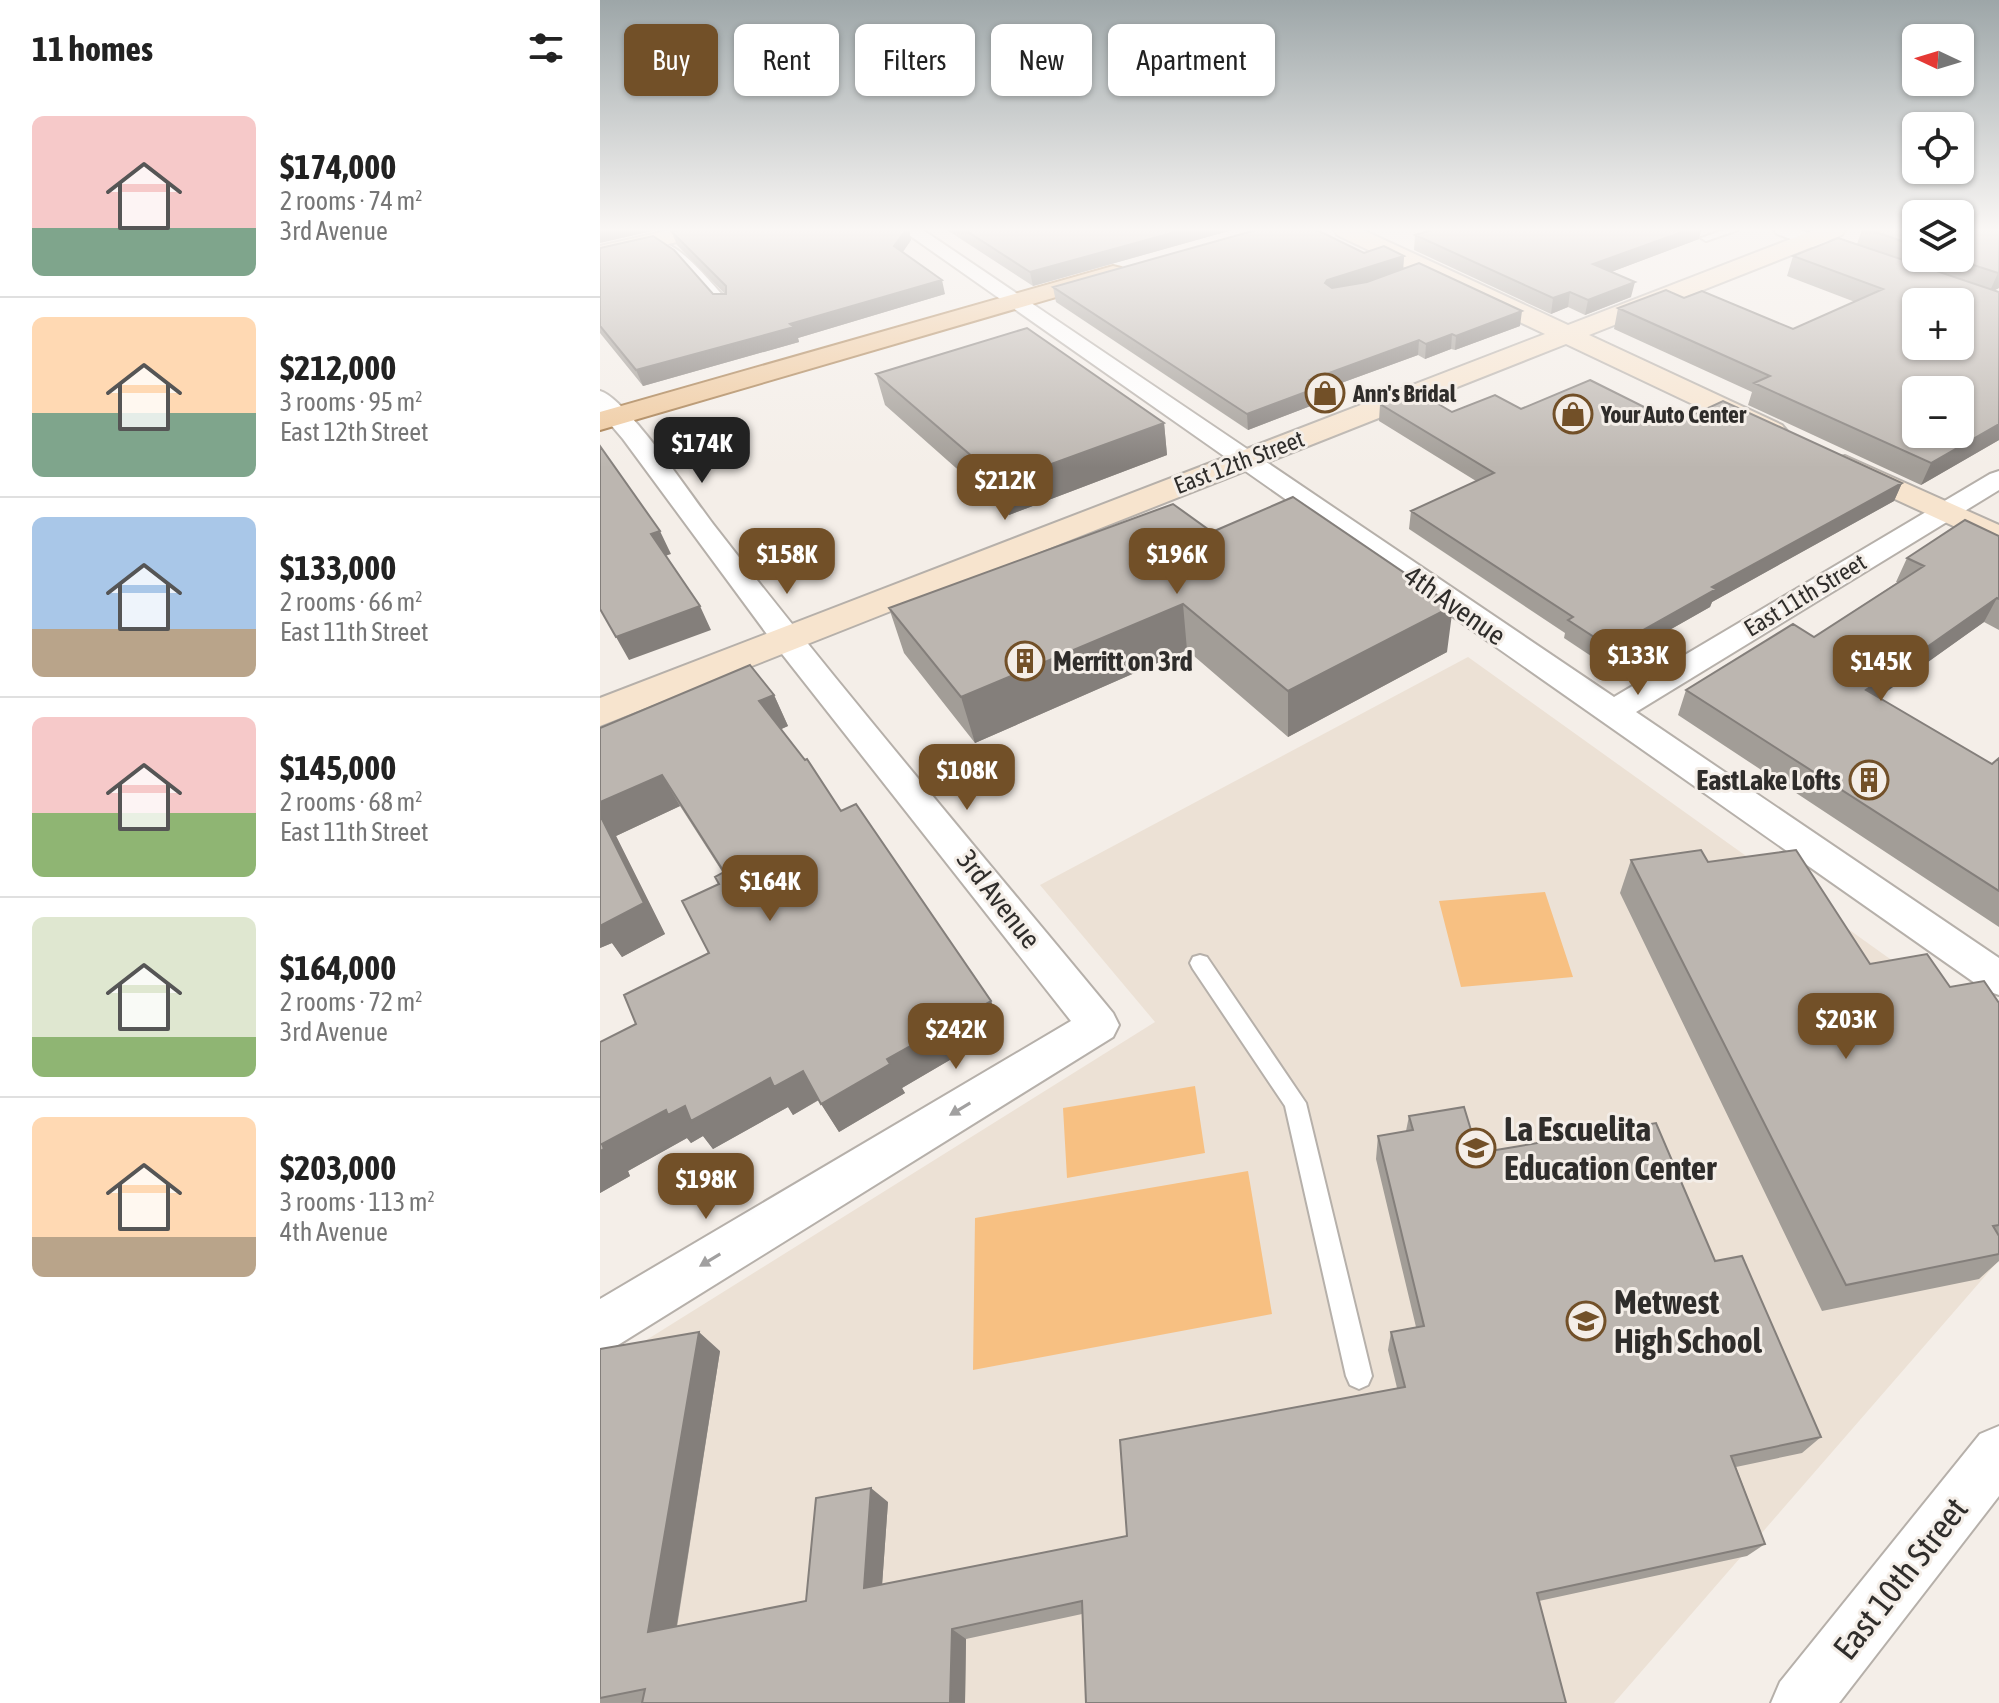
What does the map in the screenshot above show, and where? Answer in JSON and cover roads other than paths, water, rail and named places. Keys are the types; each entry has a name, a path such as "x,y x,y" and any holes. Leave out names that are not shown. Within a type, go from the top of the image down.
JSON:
{"main road":[{"path":"605,412 982,309"},
{"path":"1511,309 1999,537"},
{"name":"East 12th Street","path":"600,713 1631,309"}],"street":[{"name":"4th Avenue","path":"1025,309 1999,979"},
{"name":"3rd Avenue","path":"600,1327 1099,1025 605,412"},
{"name":"East 11th Street","path":"1611,713 1999,479"},
{"name":"East 10th Street","path":"1801,1703 1999,1453"}],"lane":[{"path":"1200,963 1295,1103 1359,1376"}],"place":[{"name":"Ann's Bridal","path":"1325,393"},
{"name":"Your Auto Center","path":"1573,414"},
{"name":"Merritt on 3rd","path":"1025,661"},
{"name":"EastLake Lofts","path":"1869,780"},
{"name":"La Escuelita Education Center","path":"1476,1148"},
{"name":"Metwest High School","path":"1586,1321"}]}
